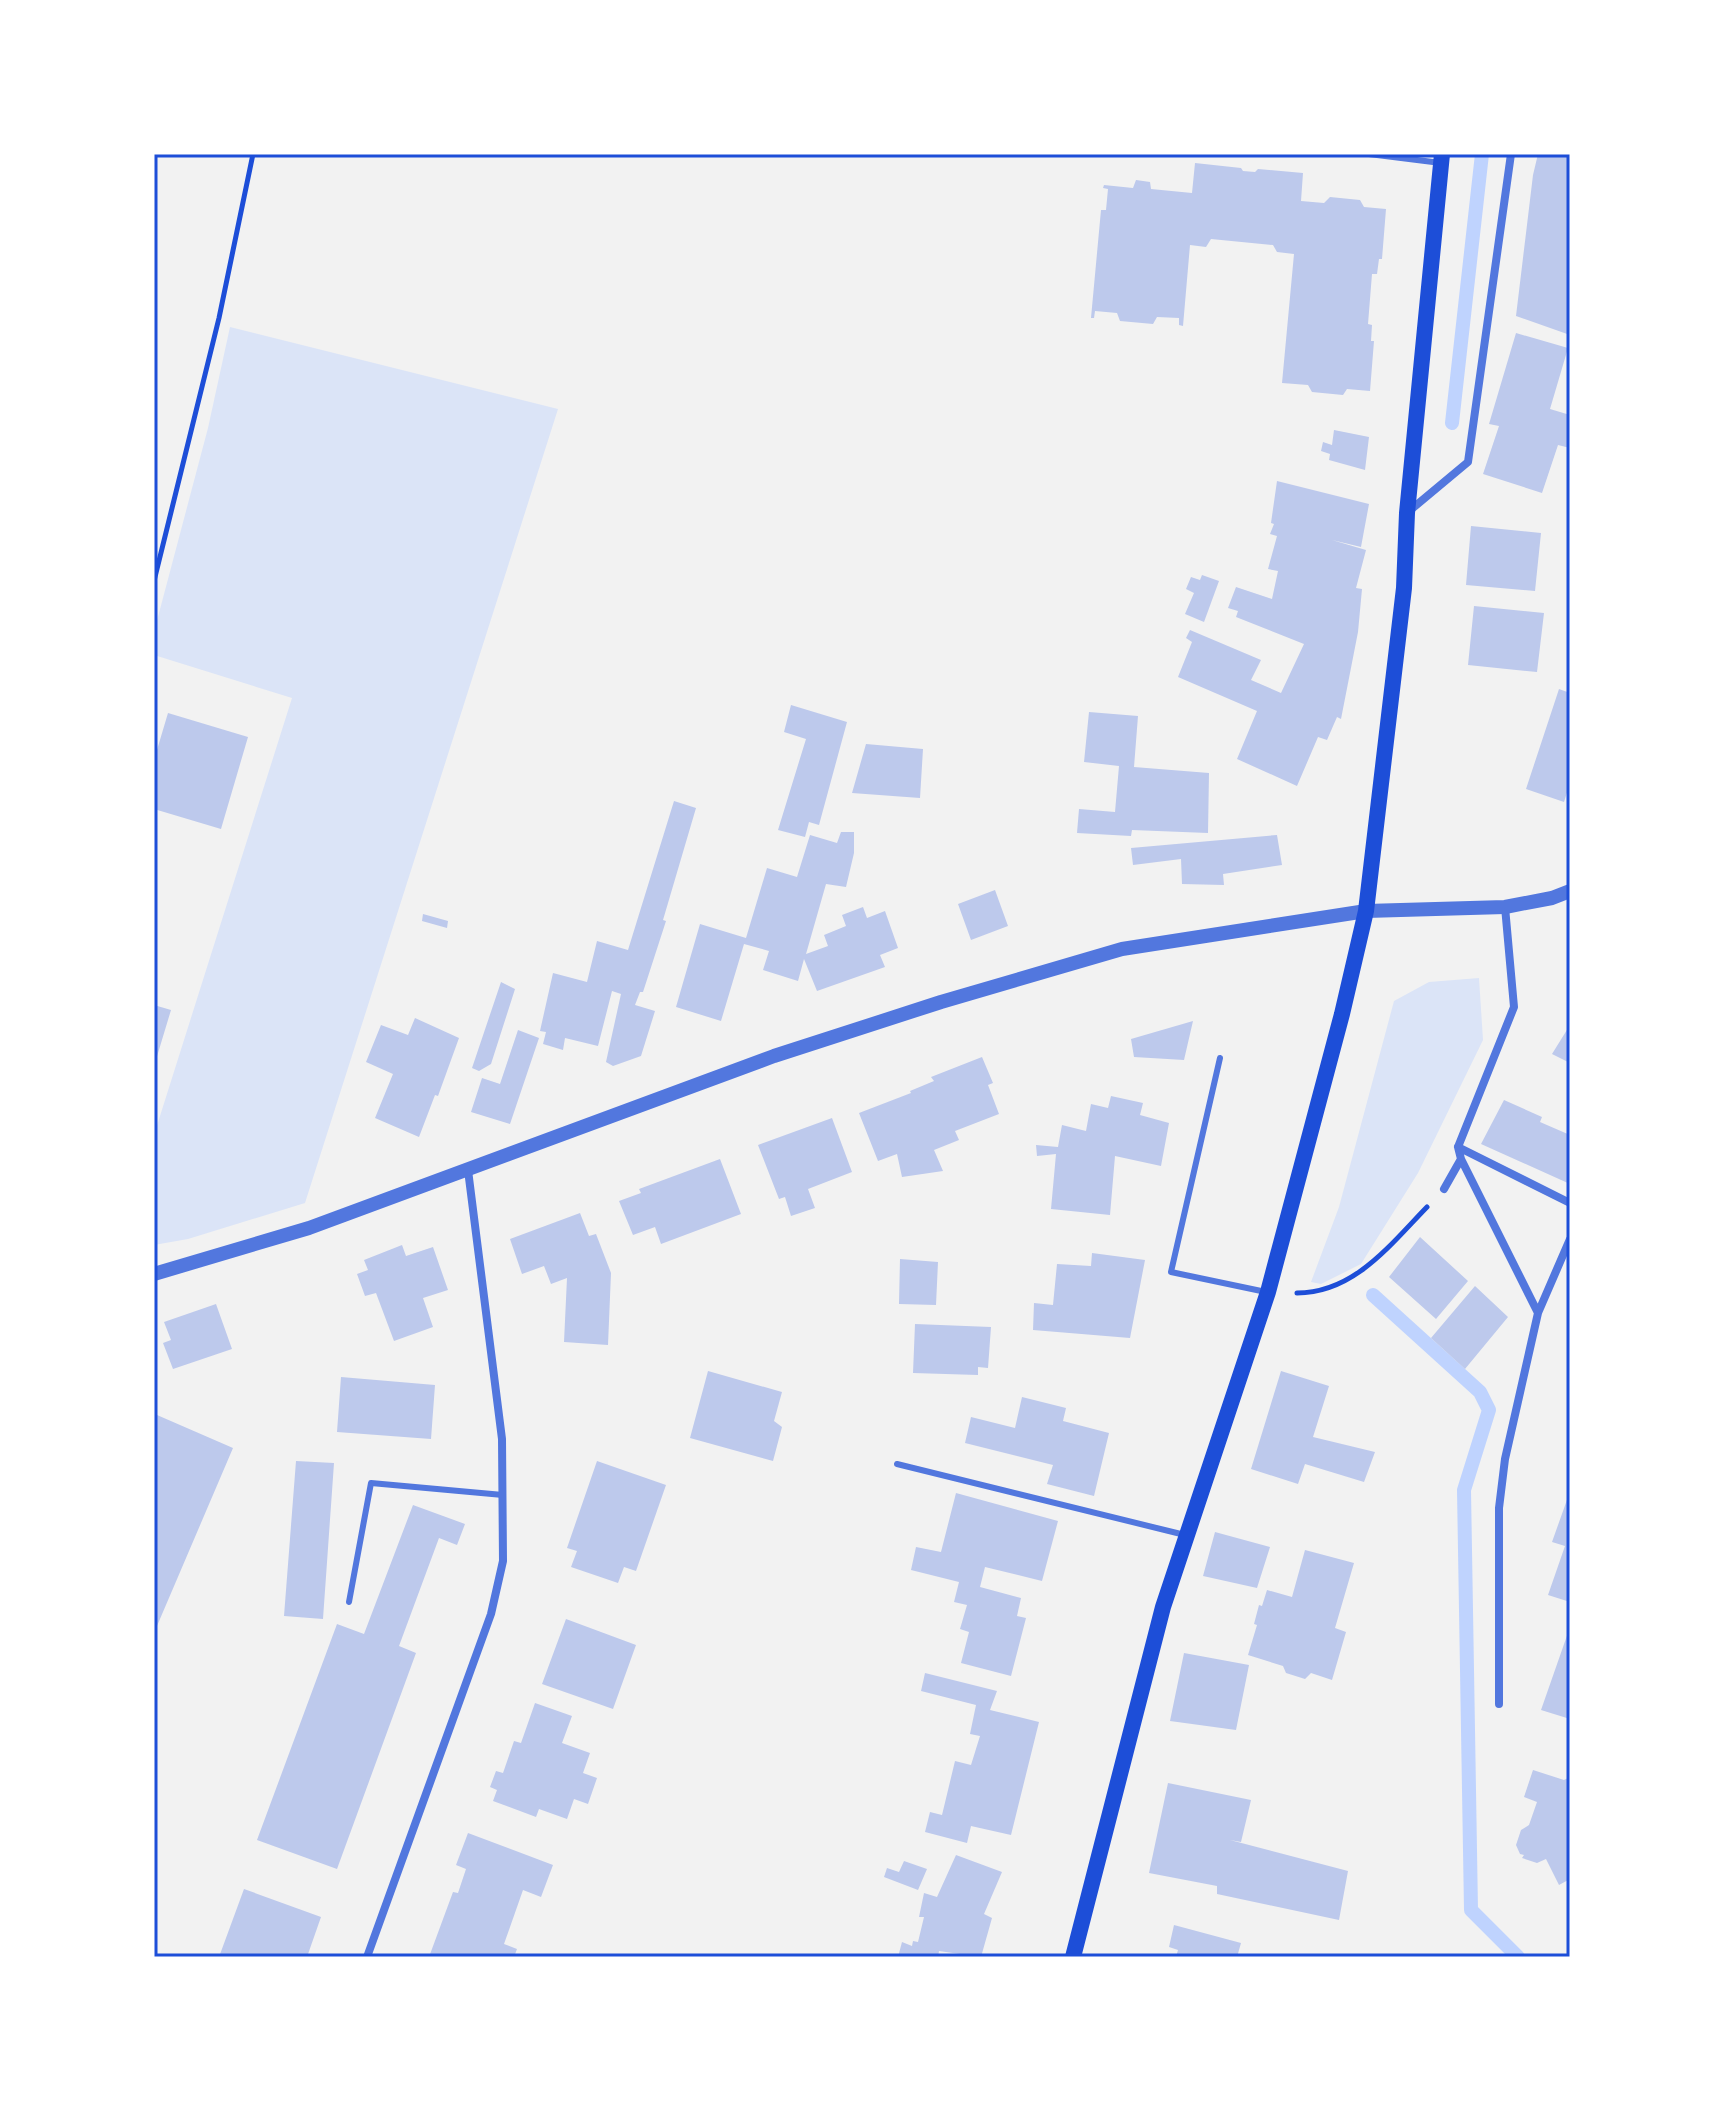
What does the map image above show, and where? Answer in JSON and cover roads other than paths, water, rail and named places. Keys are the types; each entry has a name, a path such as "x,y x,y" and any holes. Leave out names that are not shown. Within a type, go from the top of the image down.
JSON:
{"main road":[{"path":"1073,1957 1163,1607 1268,1292 1342,1014 1366,911 1404,588 1407,513 1441,159"}],"street":[{"path":"1407,513 1468,462 1511,154"},
{"path":"154,1274 309,1228 774,1056 941,1002 1122,949 1366,911 1505,907 1552,898 1570,891"},
{"path":"1505,907 1514,1007 1458,1147 1461,1159 1538,1313"},
{"path":"1458,1147 1570,1203"},
{"path":"1444,1189 1461,1159"},
{"path":"367,1957 491,1614 503,1561 502,1439 468,1170"},
{"path":"1499,1704 1499,1508 1505,1459 1538,1313 1570,1239"}],"lane":[{"path":"1369,154 1441,159"},
{"path":"1220,1058 1171,1272 1268,1292"},
{"path":"897,1464 1187,1535"},
{"path":"349,1602 371,1483 503,1495"}],"waterway":[{"path":"1452,423 1482,154"},
{"path":"1373,1295 1480,1392 1489,1410 1464,1490 1471,1910 1518,1957"}]}
